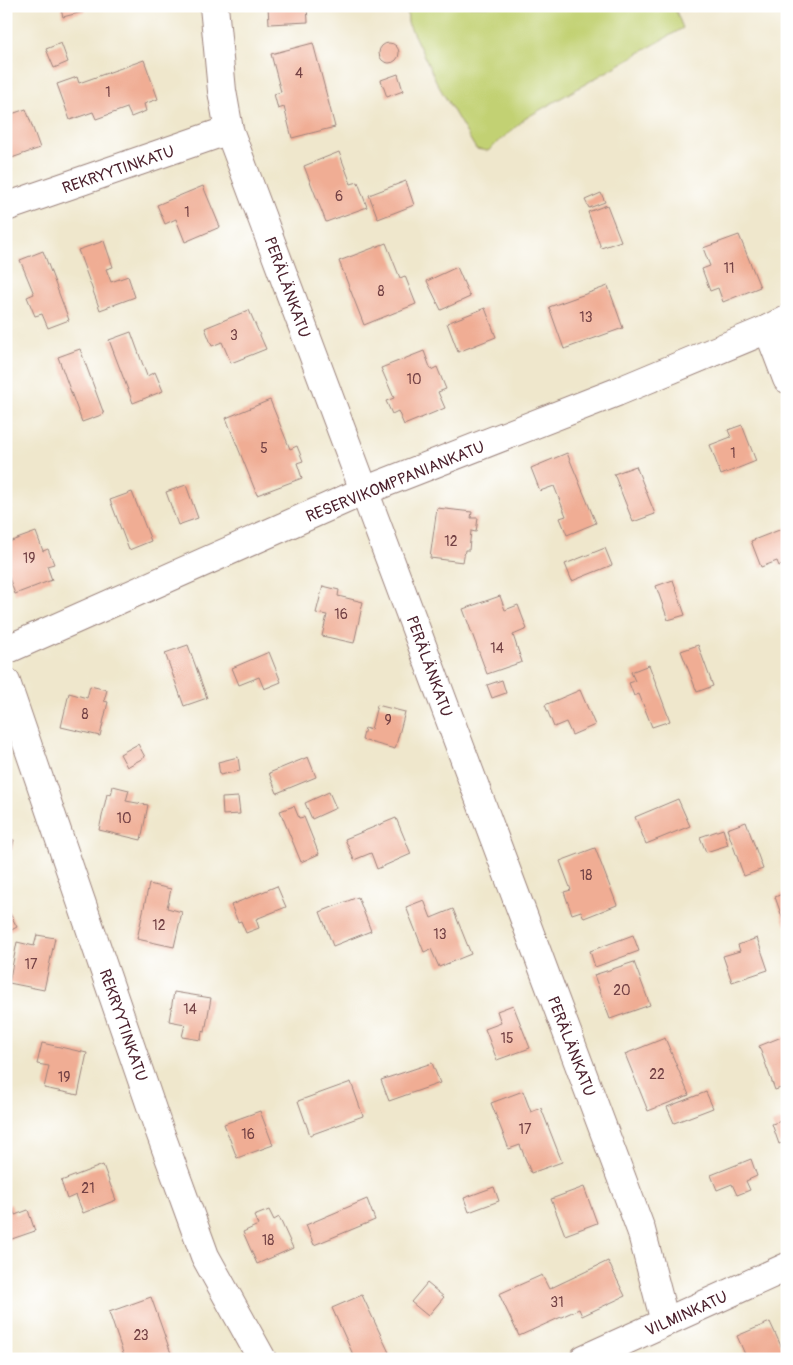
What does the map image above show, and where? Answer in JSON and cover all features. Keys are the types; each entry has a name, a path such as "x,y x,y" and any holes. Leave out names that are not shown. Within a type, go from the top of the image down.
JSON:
{"street":[{"name":"PERÄLÄNKATU","path":"214,6 222,91 229,130 641,1230 665,1322"},
{"name":"REKRYYTINKATU","path":"6,208 229,130"},
{"name":"RESERVIKOMPPANIANKATU","path":"6,650 364,491 617,392 777,324"},
{"path":"777,324 787,380"},
{"name":"REKRYYTINKATU","path":"6,682 157,1124 205,1256 262,1359"},
{"name":"VILMINKATU","path":"584,1359 665,1322 784,1276"}],"green space":[{"path":"407,6 674,6 683,28 526,118 488,151 476,149 438,85 408,23"}],"building":[{"path":"60,6 84,6 86,11 63,17"},
{"path":"268,6 307,6 308,22 269,24"},
{"path":"61,43 68,62 54,68 46,49"},
{"path":"313,43 335,127 292,138 284,107 278,109 274,94 281,92 271,54"},
{"path":"389,43 396,46 399,53 396,60 389,63 382,60 379,53 382,46"},
{"path":"144,60 158,99 144,104 146,111 131,117 127,108 96,119 93,112 70,120 57,84 77,77 79,83"},
{"path":"398,74 403,91 387,97 381,80"},
{"path":"26,109 40,148 6,160 6,116"},
{"path":"339,152 351,184 358,182 367,207 326,222 304,166"},
{"path":"406,181 414,205 378,219 369,195"},
{"path":"203,186 220,227 185,242 176,219 165,224 157,205"},
{"path":"601,193 605,202 589,208 585,200"},
{"path":"607,205 621,241 601,248 588,212"},
{"path":"739,235 760,287 723,302 718,288 710,291 702,269 710,266 703,248"},
{"path":"104,241 113,267 106,269 111,282 128,276 135,297 100,310 78,250"},
{"path":"386,243 400,278 405,276 416,304 364,325 339,261"},
{"path":"43,251 69,320 48,328 42,314 35,316 27,297 34,294 20,260"},
{"path":"457,267 470,297 441,310 427,281"},
{"path":"608,286 623,328 564,349 549,307"},
{"path":"485,308 496,337 458,352 447,323"},
{"path":"249,310 266,349 231,363 222,342 212,346 205,328"},
{"path":"131,332 147,376 155,372 163,391 133,403 109,340"},
{"path":"80,349 104,414 82,422 58,357"},
{"path":"424,351 431,370 437,367 446,389 438,392 445,408 404,425 398,411 392,414 386,401 394,398 381,368"},
{"path":"270,400 290,449 297,446 303,461 297,463 302,478 257,495 226,418"},
{"path":"742,425 756,461 721,475 710,445 731,437 728,430"},
{"path":"567,453 596,523 567,535 560,518 566,516 554,486 540,491 531,468"},
{"path":"636,466 655,514 633,522 614,474"},
{"path":"186,485 198,518 178,525 166,492"},
{"path":"132,492 151,541 129,550 110,500"},
{"path":"437,508 472,512 471,518 478,518 476,532 471,531 469,550 465,550 463,562 430,558"},
{"path":"787,527 787,563 779,566 777,561 761,567 751,541"},
{"path":"36,532 43,551 48,549 54,564 47,566 52,580 15,594 6,570 6,543"},
{"path":"605,548 612,565 572,581 565,564"},
{"path":"673,580 685,615 668,620 656,586"},
{"path":"323,586 339,590 338,596 363,602 354,643 322,636 327,615 316,613"},
{"path":"500,596 505,610 518,605 527,629 513,635 522,662 487,674 463,609"},
{"path":"188,645 207,698 184,706 165,653"},
{"path":"698,645 713,686 697,692 681,651"},
{"path":"269,652 281,682 264,689 259,677 239,685 232,668"},
{"path":"649,665 670,721 652,727 639,694 634,696 629,683 635,681 631,672"},
{"path":"502,680 506,693 492,698 487,685"},
{"path":"90,686 107,690 104,701 108,702 100,736 61,727 69,693 87,698"},
{"path":"580,690 595,725 572,735 566,722 554,727 545,705"},
{"path":"377,705 405,712 395,749 362,740 365,728 371,730"},
{"path":"138,744 145,757 127,767 120,754"},
{"path":"238,757 240,771 220,775 218,762"},
{"path":"308,757 316,777 277,793 269,773"},
{"path":"113,786 129,790 126,801 148,805 141,840 99,830 107,794 111,795"},
{"path":"329,792 336,808 312,819 305,803"},
{"path":"238,797 240,814 223,815 222,798"},
{"path":"678,799 690,826 646,844 635,817"},
{"path":"294,806 299,818 304,817 319,854 301,862 280,811"},
{"path":"396,818 411,854 377,869 371,853 354,860 345,839"},
{"path":"746,822 763,869 744,876 727,829"},
{"path":"723,829 728,845 706,852 700,837"},
{"path":"6,838 14,840 7,867 6,867"},
{"path":"595,848 617,905 584,918 581,911 572,914 564,892 571,890 560,861"},
{"path":"149,884 171,889 167,908 182,912 174,947 137,939"},
{"path":"277,886 286,907 256,919 259,928 246,933 241,921 238,922 231,905"},
{"path":"787,892 787,924 785,925 775,897"},
{"path":"358,897 371,931 333,946 320,912"},
{"path":"424,900 431,918 453,909 471,954 439,967 431,949 424,952 406,907"},
{"path":"9,912 17,927 6,933 6,914"},
{"path":"37,935 55,938 44,990 9,983 17,942 34,946"},
{"path":"633,935 639,951 595,967 590,951"},
{"path":"757,938 768,970 732,982 723,956 740,951 738,945"},
{"path":"634,962 650,1005 610,1019 594,975"},
{"path":"174,992 211,998 205,1032 202,1031 201,1040 182,1037 185,1024 169,1021"},
{"path":"513,1005 530,1048 497,1060 485,1029 501,1023 497,1011"},
{"path":"784,1036 787,1044 787,1086 775,1090 759,1046"},
{"path":"665,1038 689,1095 648,1111 625,1054"},
{"path":"42,1043 87,1053 78,1095 44,1088 49,1066 37,1064"},
{"path":"432,1063 440,1083 389,1101 381,1080"},
{"path":"351,1082 363,1116 310,1135 298,1101"},
{"path":"523,1091 531,1112 541,1108 562,1162 531,1173 520,1145 509,1149 491,1103"},
{"path":"706,1092 713,1108 674,1123 667,1107"},
{"path":"260,1111 273,1145 237,1158 224,1124"},
{"path":"787,1119 787,1141 779,1144 772,1124"},
{"path":"751,1159 757,1176 746,1181 750,1190 737,1195 732,1184 717,1190 711,1175"},
{"path":"103,1165 116,1200 83,1213 76,1195 67,1199 61,1181"},
{"path":"494,1187 499,1201 469,1212 464,1198"},
{"path":"584,1187 597,1223 565,1235 551,1199"},
{"path":"367,1199 375,1220 314,1245 306,1225"},
{"path":"11,1204 15,1215 28,1210 35,1231 6,1241 6,1206"},
{"path":"269,1210 274,1220 279,1217 293,1248 257,1264 243,1232 258,1225 254,1216"},
{"path":"608,1261 625,1296 582,1316 579,1309 519,1336 499,1294 542,1275 549,1289"},
{"path":"427,1283 444,1297 428,1316 411,1302"},
{"path":"362,1295 392,1359 355,1359 332,1308"},
{"path":"151,1297 173,1359 125,1359 109,1312"},
{"path":"770,1322 787,1359 747,1359 737,1336"}]}
